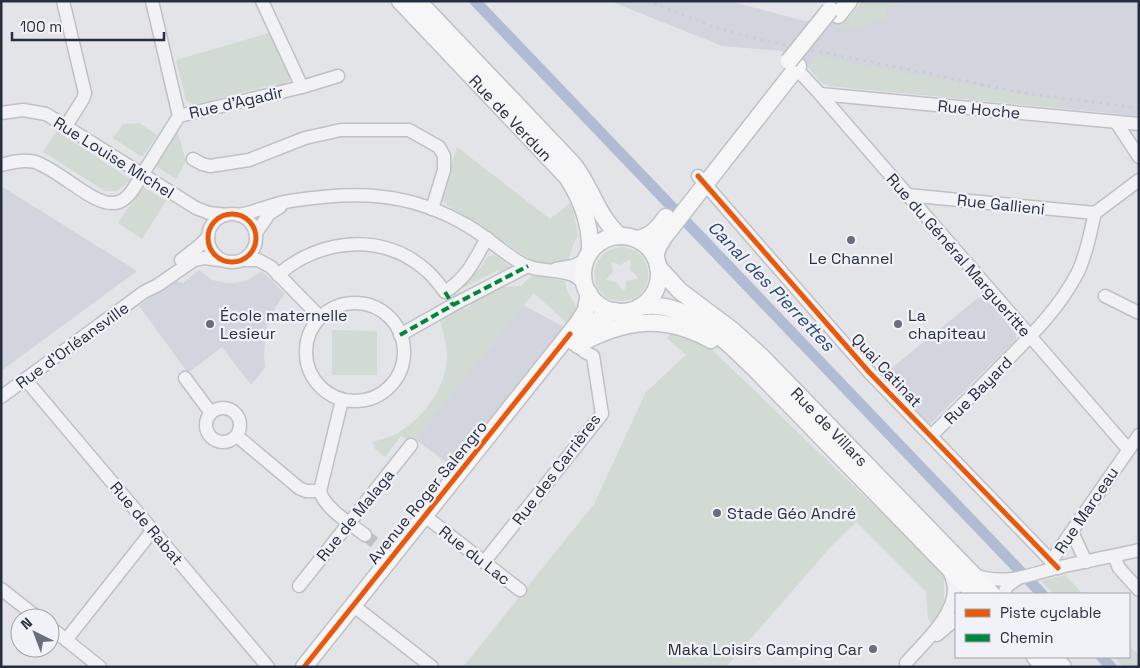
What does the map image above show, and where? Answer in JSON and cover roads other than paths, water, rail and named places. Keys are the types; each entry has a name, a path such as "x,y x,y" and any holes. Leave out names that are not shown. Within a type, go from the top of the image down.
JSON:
{"main road":[{"name":"Rue de Verdun","path":"400,1 562,171 576,190 583,207 589,232 588,256"},
{"name":"Rue de Verdun","path":"418,1 574,164 608,223 620,236"},
{"path":"657,262 648,247 637,239 620,236 603,240 588,256 584,272 587,289 600,305 616,311 628,311 639,307 649,299 658,280 658,246 666,226 835,9 849,1"},
{"path":"637,239 650,235 666,226"},
{"name":"Rue de Villars","path":"657,262 680,291 732,330 753,349 993,586"},
{"name":"Avenue Roger Salengro","path":"304,667 578,323 586,310 587,289"},
{"name":"Rue de Villars","path":"639,307 662,305 676,309 689,315 719,336 756,370 973,593"},
{"name":"Avenue Roger Salengro","path":"314,667 360,610 391,556 430,520 562,355 582,333 604,315 616,311"},
{"path":"562,355 577,345 610,329 643,322 686,328 703,336 756,370"},
{"path":"1036,658 1045,667"},
{"path":"1054,658 1063,667"}],"street":[{"path":"63,1 85,93 66,126"},
{"path":"152,1 179,116"},
{"name":"Rue d'Agadir","path":"262,1 302,87"},
{"name":"Rue du Général Margueritte","path":"793,64 1128,449"},
{"name":"Rue d'Agadir","path":"1,164 21,161 34,162 48,168 95,198 107,203 118,202 124,200 132,191 179,116 302,87 338,76"},
{"name":"Rue Hoche","path":"820,94 1139,124"},
{"name":"Rue Louise Michel","path":"1,113 23,110 46,114 196,208 209,213 232,215"},
{"path":"1116,122 1139,157"},
{"path":"194,159 210,166 249,160 305,138 341,130 410,130 440,147 444,156 444,170 432,209"},
{"path":"1095,213 1139,180"},
{"name":"Quai Catinat","path":"696,186 869,372 1054,564"},
{"path":"320,317 274,271 258,260 243,260 231,263 220,260 211,250 208,234 216,220 232,215 250,213 283,202 330,195 362,194 397,199 432,209 462,222 528,266 572,275 587,289"},
{"name":"Rue Gallieni","path":"907,195 1095,213"},
{"path":"243,260 252,252 256,237 271,212 301,200"},
{"name":"Rue Louise Michel","path":"196,208 204,218 208,234"},
{"name":"Rue Bayard","path":"931,436 1030,338 1054,310 1078,272 1095,213"},
{"path":"232,215 249,220 274,271"},
{"name":"Rue d'Orléansville","path":"144,292 157,278 199,246 208,234"},
{"path":"445,292 466,274 487,238"},
{"path":"274,271 313,252 331,246 358,244 391,250 410,259 427,271 445,292 453,305"},
{"path":"544,270 574,266 588,256"},
{"name":"Rue d'Orléansville","path":"1,397 144,292 158,285 194,260 204,258 220,260"},
{"path":"400,334 528,266"},
{"path":"1106,296 1139,313"},
{"path":"360,304 377,308 391,319 400,334 404,352 400,370 385,391 369,399 351,401 334,397 318,386 309,370 306,351 310,333 320,317 334,308 342,305 360,304"},
{"name":"Rue des Carrières","path":"484,562 602,414 593,356 577,345"},
{"path":"185,378 211,413"},
{"name":"Rue de Rabat","path":"25,379 268,667"},
{"path":"342,400 320,492 328,506 365,535"},
{"path":"224,408 236,413 241,426 237,436 225,442 219,442 212,438 208,434 206,426 211,413 224,408"},
{"name":"Rue Marceau","path":"1054,564 1072,532 1139,435"},
{"path":"237,436 299,488 306,491 320,492"},
{"name":"Rue de Malaga","path":"299,586 412,444"},
{"name":"Rue du Lac","path":"430,520 520,590"},
{"path":"66,640 152,530"},
{"path":"1072,532 1086,562"},
{"path":"993,586 1044,572 1054,564 1086,562 1139,550"},
{"path":"1114,556 1119,568 1139,590"},
{"path":"904,665 940,622 952,604 954,584 949,568"},
{"path":"993,586 1017,579"},
{"path":"1,589 25,608"},
{"path":"360,610 432,667"},
{"path":"904,665 955,620"},
{"path":"60,635 100,667"}],"waterway":[{"name":"Canal des Pierrettes","path":"475,1 1041,593"},
{"name":"Canal des Pierrettes","path":"1103,658 1111,667"}],"tunnel":[{"path":"365,535 384,550"}],"railway":[{"path":"647,1 714,27 758,39 1024,93 1139,108"}],"place":[{"name":"Le Channel","path":"851,240"},
{"name":"École maternelle Lesieur","path":"210,324"},
{"name":"La chapiteau","path":"898,324"},
{"name":"Stade Géo André","path":"717,513"},
{"name":"Maka Loisirs Camping Car","path":"873,649"}]}
